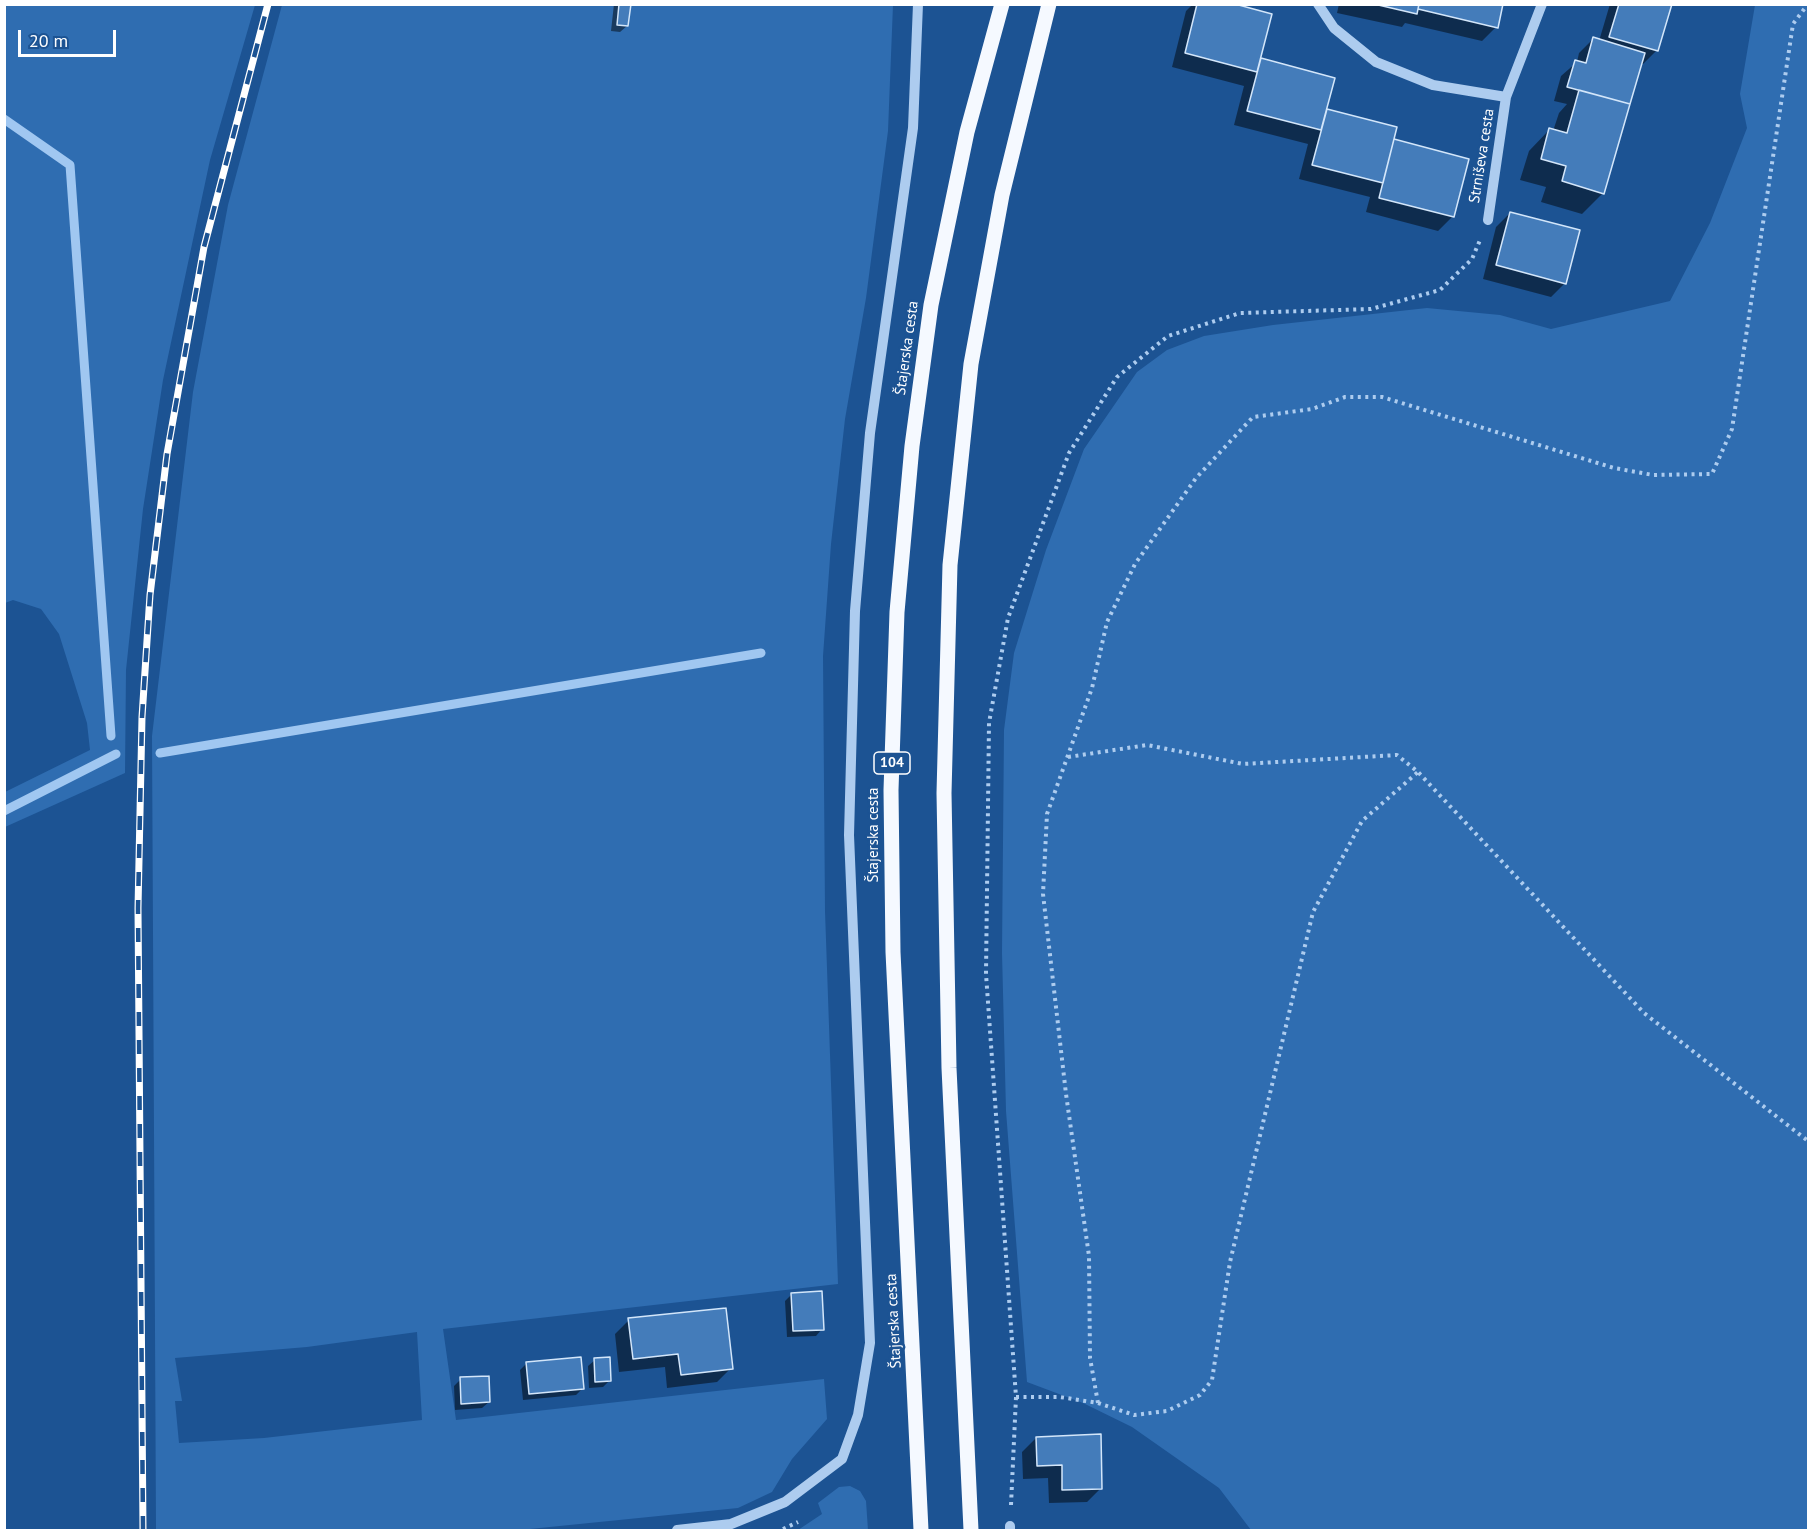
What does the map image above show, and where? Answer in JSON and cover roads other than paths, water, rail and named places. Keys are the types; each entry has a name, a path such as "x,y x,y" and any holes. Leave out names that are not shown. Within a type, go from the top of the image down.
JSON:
{"main road":[{"name":"Štajerska cesta","path":"921,1530 893,952 891,790 897,612 912,446 931,305 967,132 1002,4"},
{"path":"971,1530 949,1068 944,829 950,565 971,364 1002,195 1049,4"}],"street":[{"path":"677,1530 731,1524 785,1502 842,1460 858,1415 870,1343 849,835 855,611 870,434 913,128 918,4"},
{"name":"Strniševa cesta","path":"1318,4 1334,28 1376,62 1433,86 1506,97"},
{"name":"Strniševa cesta","path":"1488,220 1506,97 1542,4"}],"waterway":[{"path":"4,119 70,165 111,736"},
{"path":"160,753 761,653"},
{"path":"4,811 116,754"}],"railway":[{"path":"143,1530 138,908 142,717 150,595 167,454 204,247 268,4"}]}
